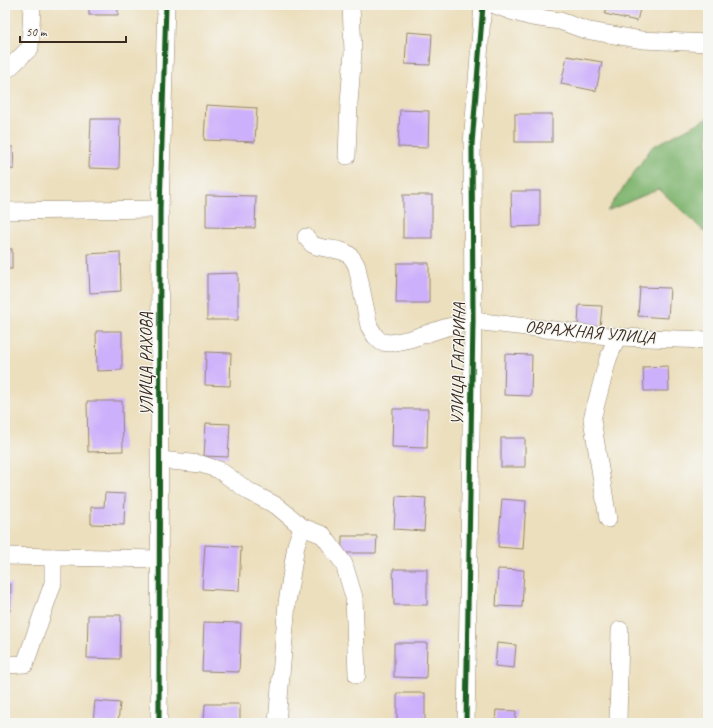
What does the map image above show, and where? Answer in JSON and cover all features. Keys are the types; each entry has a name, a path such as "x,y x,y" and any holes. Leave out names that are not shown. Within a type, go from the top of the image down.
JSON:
{"street":[{"path":"5,68 9,68 30,48 32,5"},
{"name":"УЛИЦА РАХОВА","path":"159,723 160,209 166,5"},
{"path":"347,156 353,52 351,5"},
{"name":"УЛИЦА ГАГАРИНА","path":"466,723 473,321 472,144 483,5"},
{"path":"495,5 532,17 560,21 584,30 642,40 708,43"},
{"path":"5,211 160,209"},
{"name":"ОВРАЖНАЯ УЛИЦА","path":"306,237 316,246 345,252 354,260 357,267 370,326 375,336 381,342 391,343 410,339 444,328 473,321 617,337 708,340"},
{"path":"608,519 592,419 608,359 617,337"},
{"path":"160,460 201,464 219,470 250,492 277,506 302,526 323,535 344,564 354,597 357,675"},
{"path":"277,723 287,603 296,545 302,526"},
{"path":"5,556 160,559"},
{"path":"5,665 26,664 53,583 53,557"},
{"path":"618,723 620,630"}],"green space":[{"path":"708,118 708,235 659,189 607,211 652,147"}],"building":[{"path":"89,5 118,5 118,15 89,15"},
{"path":"539,5 553,5 552,8"},
{"path":"607,5 641,5 637,21 605,14"},
{"path":"407,32 432,34 430,65 405,64"},
{"path":"567,56 602,62 596,91 561,84"},
{"path":"206,105 257,108 255,142 204,140"},
{"path":"400,110 429,111 428,148 398,147"},
{"path":"515,114 552,114 552,142 515,142"},
{"path":"91,119 120,119 119,169 89,168"},
{"path":"5,147 13,147 14,169 5,170"},
{"path":"511,191 540,191 540,226 512,227"},
{"path":"206,195 256,196 255,228 206,227"},
{"path":"403,195 432,195 432,238 403,238"},
{"path":"5,249 12,249 12,269 5,269"},
{"path":"120,252 121,291 90,293 88,254"},
{"path":"397,263 429,263 429,303 396,303"},
{"path":"238,273 238,320 207,320 207,274"},
{"path":"640,287 670,288 668,318 638,316"},
{"path":"579,305 602,306 600,327 578,326"},
{"path":"96,331 122,331 122,370 97,371"},
{"path":"206,352 231,353 230,386 205,385"},
{"path":"505,354 532,355 531,396 504,395"},
{"path":"668,366 669,391 644,391 643,367"},
{"path":"87,401 122,401 123,451 88,452"},
{"path":"393,409 428,409 427,448 392,447"},
{"path":"206,423 230,424 228,457 204,456"},
{"path":"501,438 525,438 525,467 501,467"},
{"path":"105,493 125,494 124,525 91,524 91,507 104,507"},
{"path":"396,496 426,498 424,531 394,529"},
{"path":"502,499 526,501 523,549 498,547"},
{"path":"5,508 8,508 6,528 5,528"},
{"path":"342,536 377,536 376,553 342,553"},
{"path":"205,545 241,547 239,591 202,589"},
{"path":"393,569 427,569 427,605 394,605"},
{"path":"498,569 524,570 522,607 496,606"},
{"path":"5,584 11,584 10,611 5,611"},
{"path":"88,615 121,615 120,659 87,658"},
{"path":"204,622 241,623 239,672 202,671"},
{"path":"394,643 427,643 426,678 394,677"},
{"path":"497,643 516,645 514,668 495,666"},
{"path":"397,693 425,693 425,723 397,723"},
{"path":"95,701 120,703 118,723 93,723"},
{"path":"205,704 240,704 240,723 204,723"},
{"path":"496,710 516,711 515,723 495,723"}],"cycle path":[{"path":"159,723 160,209 166,5"},
{"path":"466,723 473,321 472,144 483,5"}]}
